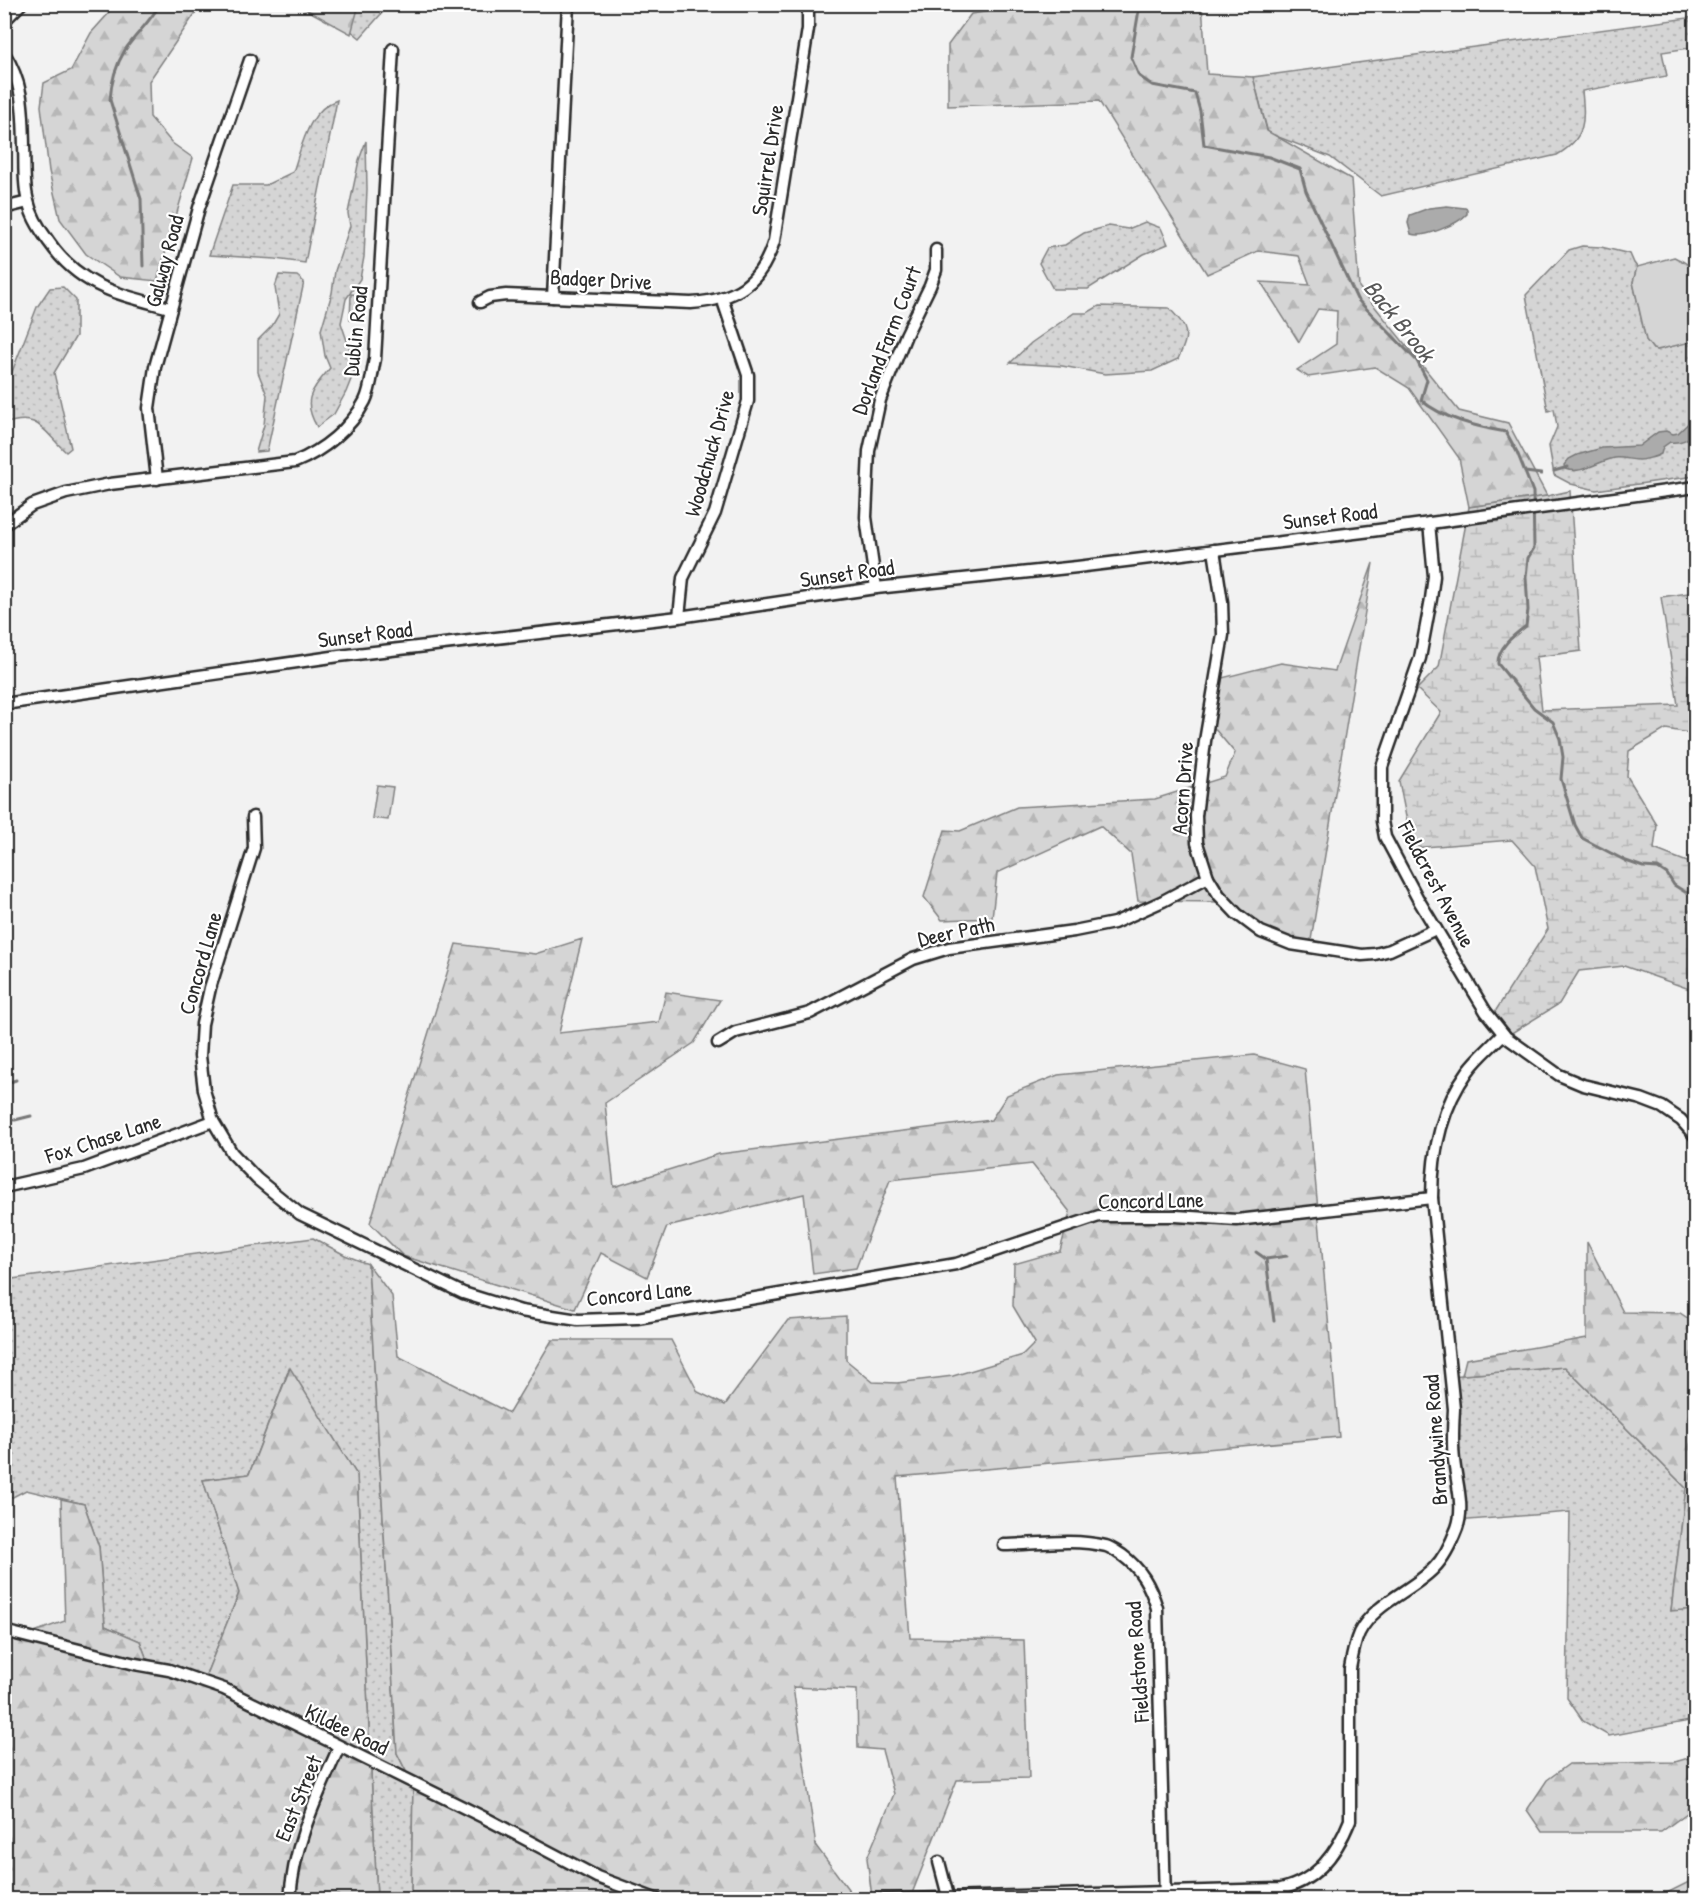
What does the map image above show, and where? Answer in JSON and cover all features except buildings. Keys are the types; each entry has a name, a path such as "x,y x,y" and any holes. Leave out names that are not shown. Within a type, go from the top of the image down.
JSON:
{"street":[{"path":"4,21 21,4"},
{"path":"553,297 568,4"},
{"name":"Squirrel Drive","path":"722,298 734,294 755,278 770,253 774,241 808,29 808,4"},
{"name":"Dublin Road","path":"4,525 32,505 66,492 295,462 315,454 351,420 366,400 375,359 393,49"},
{"path":"4,53 18,79 23,105 28,202 41,231 58,256 86,280 122,295 170,308"},
{"name":"Galway Road","path":"157,479 149,408 155,367 199,208 250,60"},
{"path":"4,208 28,202"},
{"name":"Dorland Farm Court","path":"876,588 866,518 869,451 880,400 906,335 936,270 936,250"},
{"name":"Badger Drive","path":"480,302 490,297 506,295 691,303 722,298"},
{"name":"Woodchuck Drive","path":"679,617 683,579 715,513 748,401 747,375 722,298"},
{"name":"Sunset Road","path":"4,704 339,656 679,617 876,588 1215,550 1695,487"},
{"name":"Fieldcrest Avenue","path":"1429,523 1434,576 1420,658 1382,767 1382,821 1385,837 1436,929 1486,1012 1503,1034 1559,1075 1583,1085 1641,1099 1662,1107 1681,1120 1695,1137"},
{"name":"Acorn Drive","path":"1215,550 1222,602 1223,635 1205,741 1196,816 1197,843 1208,877 1219,895 1237,914 1261,932 1291,944 1369,954 1390,950 1436,929"},
{"name":"Concord Lane","path":"253,818 254,848 210,988 202,1024 200,1056 204,1090 213,1121 232,1153 256,1179 300,1214 463,1293 521,1311 578,1320 637,1318 956,1264 1099,1216 1176,1216 1237,1220 1432,1198"},
{"name":"Deer Path","path":"718,1043 736,1032 810,1013 913,959 949,948 1074,932 1114,923 1163,902 1208,877"},
{"name":"Brandywine Road","path":"1165,1896 1290,1887 1306,1880 1326,1863 1343,1837 1350,1821 1350,1669 1359,1633 1380,1608 1423,1578 1436,1566 1459,1520 1460,1505 1452,1441 1454,1409 1432,1198 1432,1172 1436,1140 1448,1107 1468,1071 1503,1034"},
{"name":"Fox Chase Lane","path":"4,1187 84,1169 213,1121"},
{"name":"Fieldstone Road","path":"1004,1545 1078,1543 1106,1546 1131,1562 1151,1588 1156,1608 1165,1896"},
{"name":"Kildee Road","path":"4,1631 135,1664 169,1670 210,1684 487,1819 597,1877 658,1899"},
{"name":"East Street","path":"290,1899 293,1866 303,1827 339,1747"},
{"path":"939,1862 948,1899"},
{"path":"871,1899 1165,1896"}],"green space":[{"path":"111,5 201,5 149,81 150,117 172,143 193,158 157,281 120,277 86,254 60,219 49,171 41,106 44,83 71,70 91,33 108,14"},
{"path":"298,5 359,5 351,34"},
{"path":"319,5 389,5 360,38"},
{"path":"1031,5 1202,5 1207,74 1253,77 1267,131 1351,179 1359,287 1459,411 1508,423 1547,496 1469,507 1459,458 1409,388 1375,367 1308,377 1297,370 1336,344 1337,311 1318,309 1299,342 1261,282 1310,285 1299,256 1258,251 1207,274 1099,101 948,106 948,45 971,14"},
{"path":"1695,17 1695,47 1662,52 1667,76 1582,91 1582,128 1574,142 1557,155 1381,196 1330,157 1268,133 1253,77"},
{"path":"337,100 305,263 209,255 233,185 266,185 293,172 303,140 313,120 327,105"},
{"path":"366,141 367,189 364,257 360,279 346,299 341,323 356,367 334,414 317,427 309,402 314,389 330,368 325,356 321,330 332,293 335,271 350,226 348,213 359,160"},
{"path":"1145,222 1161,228 1168,244 1144,254 1088,289 1053,289 1039,263 1047,248 1065,245 1084,233 1109,226 1128,229"},
{"path":"1582,246 1601,247 1630,254 1637,267 1633,282 1646,340 1653,349 1692,341 1695,346 1695,476 1596,490 1571,484 1554,475 1549,446 1557,427 1554,409 1548,411 1526,295 1569,250"},
{"path":"1674,257 1691,269 1696,300 1695,341 1657,350 1653,349 1646,340 1633,282 1637,267"},
{"path":"279,275 297,276 304,282 267,451 256,452 264,425 267,395 258,372 258,340 272,326 279,314 275,287"},
{"path":"63,287 76,300 76,336 54,373 71,448 66,452 45,430 33,422 25,420 4,424 5,390 37,307 50,288"},
{"path":"351,294 364,295 363,320 350,320"},
{"path":"1099,306 1169,308 1181,321 1186,332 1178,359 1152,371 1105,374 1062,366 1010,363 1031,343 1074,313 1087,313"},
{"path":"1570,491 1581,651 1536,657 1542,710 1678,705 1661,597 1695,592 1695,734 1666,729 1629,751 1627,776 1657,825 1654,849 1695,865 1695,991 1624,966 1579,971 1559,1004 1505,1037 1491,1018 1548,929 1535,866 1512,840 1412,848 1399,781 1441,712 1417,689 1439,667 1469,507"},
{"path":"1373,563 1310,946 1248,927 1225,902 1138,901 1131,854 1100,826 997,873 992,918 942,920 924,897 945,830 960,831 1017,807 1155,799 1225,777 1235,753 1214,728 1222,678 1281,663 1335,671"},
{"path":"377,785 393,787 388,820 372,818"},
{"path":"582,939 559,1033 659,1022 666,992 720,1000 694,1043 605,1103 614,1187 719,1154 991,1120 1007,1095 1058,1075 1254,1055 1305,1069 1339,1437 897,1477 910,1638 1024,1640 1029,1778 957,1780 911,1896 872,1897 867,1858 894,1794 882,1750 858,1748 857,1690 793,1687 816,1846 854,1897 813,1897 813,1900 411,1899 413,1785 397,1753 368,1264 392,1296 398,1356 509,1413 552,1340 671,1340 698,1392 725,1405 788,1320 846,1316 846,1360 873,1382 897,1383 953,1376 1023,1355 1035,1343 1013,1306 1014,1264 1060,1251 1070,1212 1032,1164 890,1180 856,1268 813,1274 804,1194 667,1227 647,1277 601,1253 575,1309 403,1256 370,1223 456,944 535,954"},
{"path":"313,1238 368,1264 397,1753 413,1785 411,1899 377,1899 357,1475 289,1369 249,1474 203,1480 239,1593 203,1682 149,1665 140,1641 105,1626 99,1547 84,1504 26,1490 5,1501 5,1280"},
{"path":"1587,1242 1623,1312 1680,1313 1695,1323 1695,1609 1671,1611 1686,1488 1565,1367 1462,1375 1466,1359 1587,1338"},
{"path":"1565,1367 1686,1488 1671,1610 1695,1609 1695,1720 1609,1736 1583,1721 1567,1698 1570,1512 1456,1521 1450,1376"},
{"path":"290,1368 357,1475 377,1899 5,1899 4,1632 23,1636 65,1621 61,1499 84,1504 99,1547 105,1626 140,1641 149,1665 203,1682 239,1593 203,1480 249,1474"},
{"path":"1695,1756 1695,1807 1661,1832 1542,1832 1527,1810 1547,1780 1569,1764 1675,1762"},
{"path":"1695,1870 1695,1899 1655,1899 1689,1882"}],"shaded area":[{"path":"1447,206 1465,208 1467,214 1440,230 1411,234 1408,223 1410,215 1429,208"},
{"path":"1695,417 1695,432 1684,440 1670,442 1663,447 1661,454 1656,456 1638,460 1615,458 1584,469 1565,469 1564,465 1569,459 1577,455 1602,448 1639,446 1658,432 1678,433"}],"waterway":[{"path":"143,266 141,199 110,100 114,74 122,56 160,4"},
{"name":"Back Brook","path":"1140,4 1131,57 1139,76 1152,85 1195,93 1200,111 1204,145 1269,157 1300,169 1306,191 1357,299 1417,361 1427,380 1421,400 1450,417 1506,432 1517,452 1533,492 1534,548 1528,558 1526,577 1528,610 1526,626 1503,647 1498,664 1534,708 1553,722 1560,739 1563,757 1561,779 1575,825 1582,838 1626,861 1643,867 1658,868 1667,874 1674,885 1685,892 1696,894"},
{"path":"1554,471 1568,467"},
{"path":"1525,472 1541,474"},
{"path":"4,1084 16,1080"},
{"path":"4,1119 15,1120 31,1116"},
{"path":"1256,1252 1266,1259 1287,1256"},
{"path":"1266,1259 1274,1321"}]}
